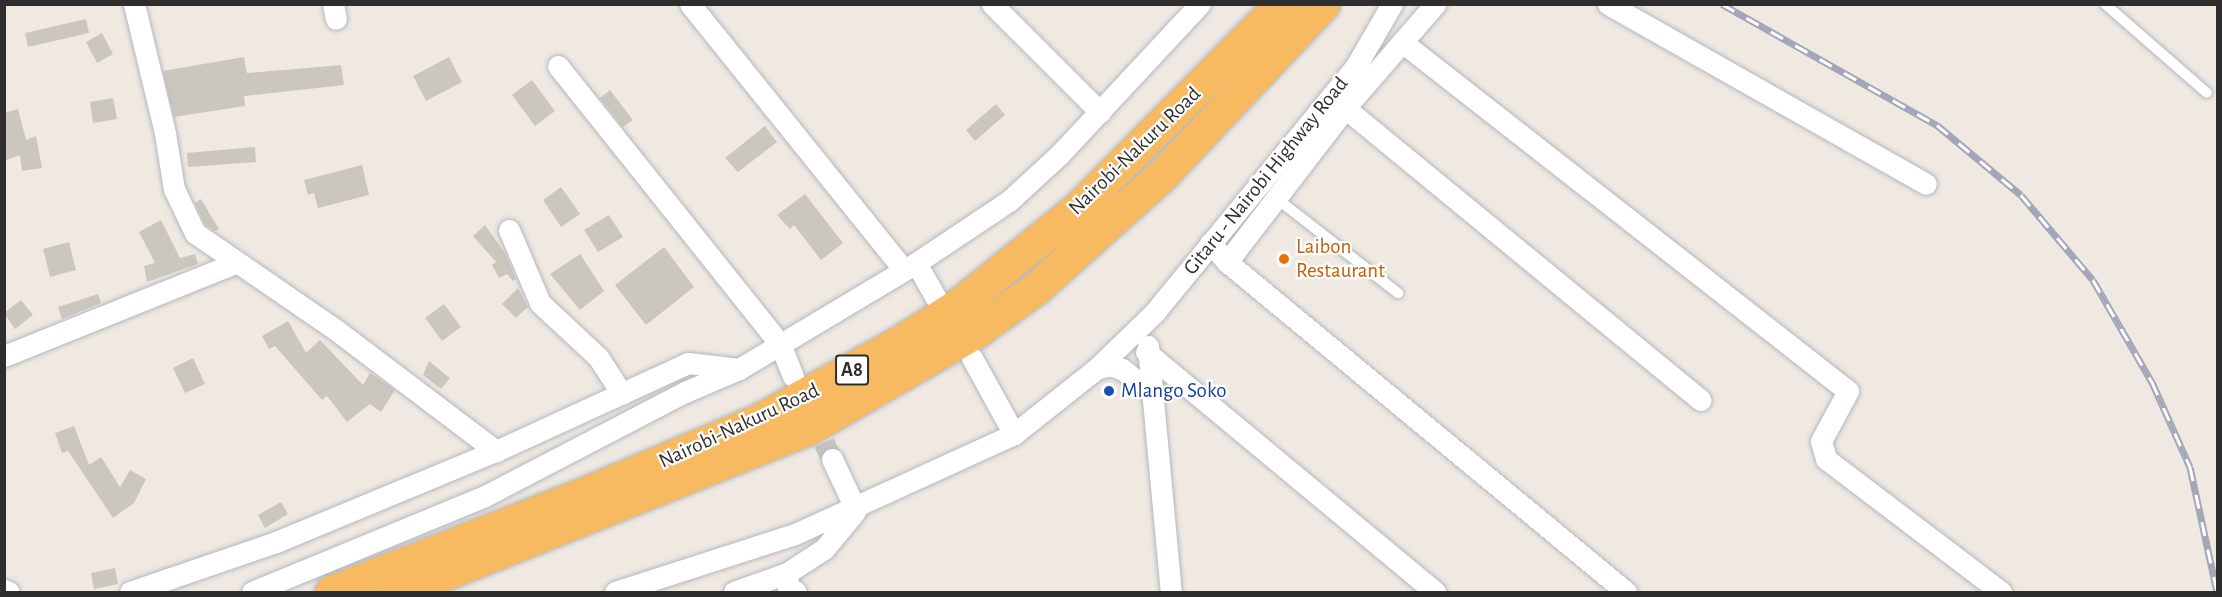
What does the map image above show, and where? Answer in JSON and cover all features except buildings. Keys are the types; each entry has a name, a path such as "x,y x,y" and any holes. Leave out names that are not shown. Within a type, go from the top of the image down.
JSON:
{"highway":[{"name":"Nairobi-Nakuru Road","path":"331,592 576,497 759,420 900,342 958,305 1077,209 1281,4"},
{"name":"Nairobi-Nakuru Road","path":"399,592 809,428 978,330 1036,288 1162,175 1323,4"}],"street":[{"path":"134,4 180,206 195,233 235,263 336,330 496,451"},
{"path":"690,4 936,298"},
{"path":"992,4 1100,112"},
{"path":"252,592 483,496 675,397 739,369 910,267 1009,201 1100,112 1200,4"},
{"name":"Gitaru - Nairobi Highway Road","path":"1014,434 1096,369 1154,313 1356,66 1392,4"},
{"path":"1227,262 1345,108 1434,4"},
{"path":"1608,4 1926,184"},
{"path":"1402,42 1848,391 1821,441 1826,459 2001,592"},
{"path":"558,66 780,344 793,376"},
{"path":"1345,108 1701,400"},
{"path":"509,230 540,303 598,357 622,394"},
{"path":"1210,243 1227,262 1626,592"},
{"path":"4,356 235,263"},
{"path":"1154,313 1146,352 1172,592"},
{"path":"1146,352 1435,592"},
{"path":"615,592 649,588 856,510 1014,434 972,358"},
{"path":"130,592 276,542 496,451 688,363 739,369"},
{"path":"1096,369 1109,365 1122,369 1150,391"},
{"path":"832,459 856,510"},
{"path":"734,592 787,573 824,549 856,510"},
{"path":"787,573 788,586 796,592"},
{"path":"4,590 9,592"}],"lane":[{"path":"2105,4 2207,93"},
{"path":"1276,198 1398,292"}],"tunnel":[{"path":"811,414 832,459"}],"railway":[{"path":"1722,4 1937,125 2021,195 2093,280 2152,382 2190,467 2217,592"}],"place":[{"name":"Laibon Restaurant","path":"1284,259"},
{"name":"Mlango Soko","path":"1109,391"}]}
